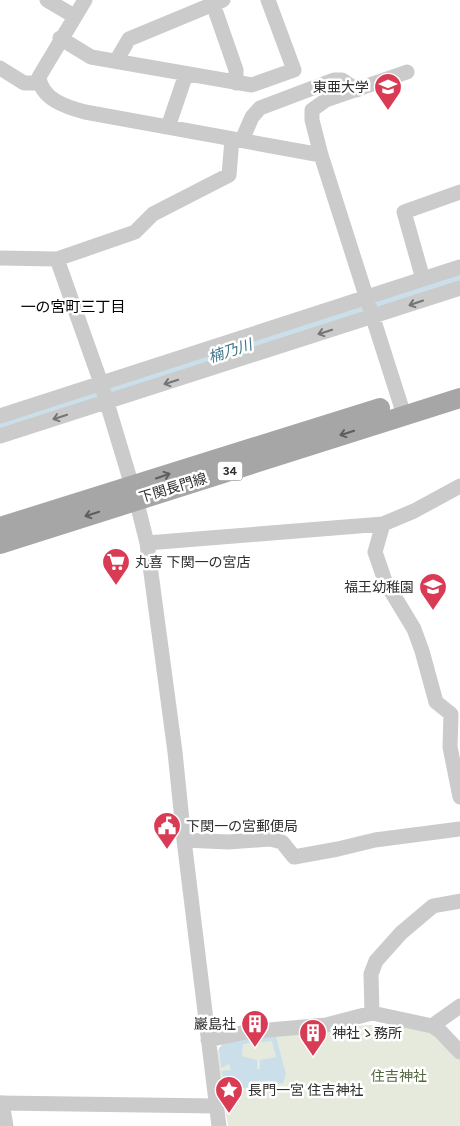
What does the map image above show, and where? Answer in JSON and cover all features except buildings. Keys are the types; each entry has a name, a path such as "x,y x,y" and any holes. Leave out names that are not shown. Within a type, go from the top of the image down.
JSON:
{"main road":[{"name":"下関長門線","path":"0,527 134,493 402,409 460,384"},
{"name":"下関長門線","path":"402,409 460,398"},
{"name":"下関長門線","path":"0,544 134,493"}],"street":[{"path":"47,0 74,16"},
{"path":"84,0 41,70 39,83 45,94 77,110 321,155"},
{"path":"60,38 91,57 252,85 294,70 268,0"},
{"path":"116,61 129,39 218,2 236,70 236,82"},
{"path":"0,68 24,82 39,83"},
{"path":"402,409 321,155 312,120 312,110 326,100 407,72"},
{"path":"168,127 186,74"},
{"path":"0,258 57,259 135,232 153,214 229,175 237,139 260,108 334,80 342,80 357,90"},
{"path":"423,279 404,212 460,192"},
{"path":"57,259 104,394 147,543 175,752 215,1106 219,1126"},
{"path":"0,416 104,394 368,307 423,279 460,267"},
{"path":"0,436 96,405 104,394 368,307 460,288"},
{"path":"147,543 383,524 414,511 460,486"},
{"path":"383,524 375,552 385,581 414,628 436,702 451,714 450,747 460,797"},
{"path":"184,840 228,842 270,839 282,842 294,857 338,850 375,840 460,829"},
{"path":"372,1013 371,974 376,962 401,933 433,906 460,901"},
{"path":"432,1026 460,1006"},
{"path":"208,1040 246,1032 326,1025 372,1013 432,1026 440,1031 460,1052"},
{"path":"6,1126 1,1103 215,1106"}],"green space":[{"name":"住吉神社","path":"367,1025 404,1025 437,1035 460,1059 460,1126 228,1126 216,1052 224,1043 271,1035"}],"water":[{"path":"271,1034 276,1037 286,1074 283,1083 261,1086 261,1083 258,1083 258,1086 227,1090 221,1071 231,1070 229,1064 221,1068 219,1048 224,1043","holes":["272,1041 276,1057 260,1060 260,1069 257,1069 257,1060 242,1056 243,1044"]}],"waterway":[{"name":"楠乃川","path":"0,426 460,275"}],"place":[{"name":"東亜大学","path":"388,111"},
{"name":"丸喜 下関一の宮店","path":"116,586"},
{"name":"福王幼稚園","path":"433,611"},
{"name":"下関一の宮郵便局","path":"167,850"},
{"name":"巖島社","path":"255,1048"},
{"name":"神社ゝ務所","path":"313,1057"},
{"name":"長門一宮 住吉神社","path":"229,1114"}],"district":[{"name":"一の宮町三丁目","path":"73,307"}]}
